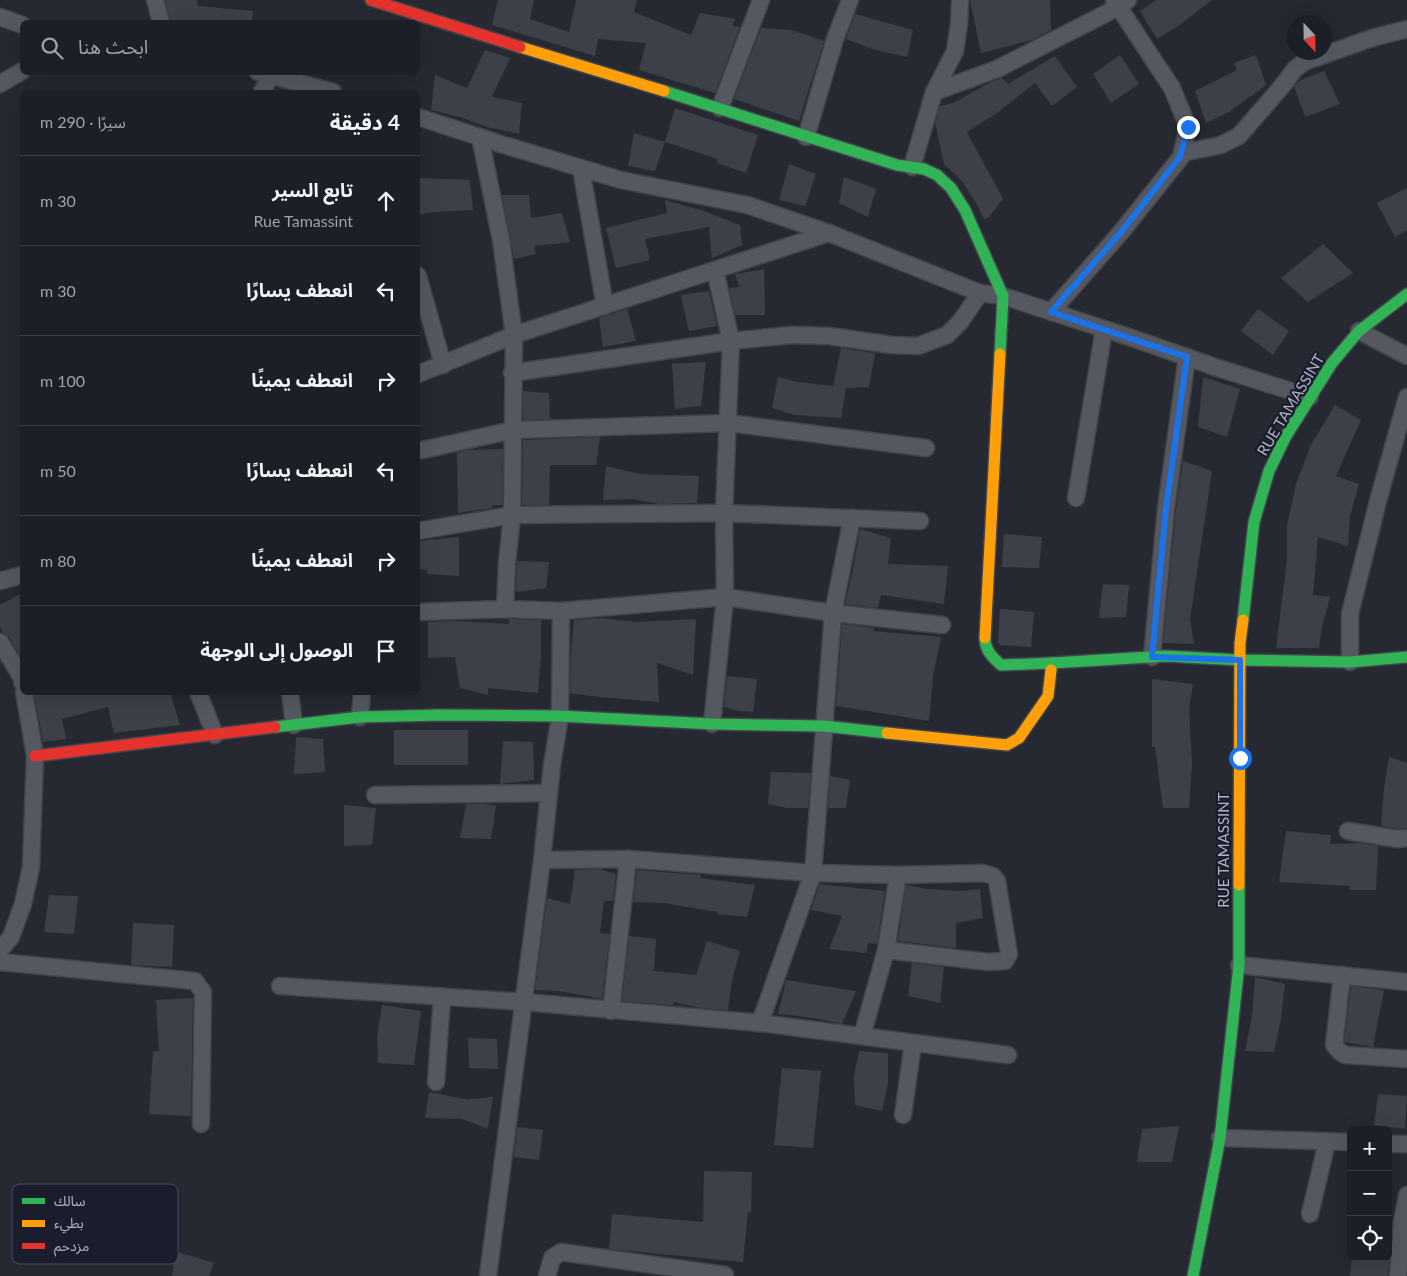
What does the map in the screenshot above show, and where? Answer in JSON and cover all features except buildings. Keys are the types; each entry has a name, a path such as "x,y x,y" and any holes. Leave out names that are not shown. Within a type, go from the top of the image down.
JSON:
{"street":[{"path":"155,0 160,20"},
{"path":"371,0 453,27 720,108 806,137 897,164 924,169 937,175 951,188 966,210 1003,296 985,646 992,657 1001,665 1152,657 1350,662 1407,657"},
{"path":"720,108 761,0"},
{"path":"806,137 835,40 850,0"},
{"path":"912,167 934,92 955,51 960,0"},
{"path":"934,92 997,70 1120,2 1172,88 1188,127 1180,157 1122,231 1051,312"},
{"path":"0,17 20,24"},
{"path":"1182,153 1221,145 1239,136 1294,70 1304,62 1372,38 1407,30"},
{"path":"0,84 20,72"},
{"path":"262,90 264,75"},
{"path":"267,75 304,88 318,90"},
{"path":"420,118 621,180 747,205 829,233 980,293 1003,296 1310,398"},
{"path":"480,137 501,240 514,335 512,374 512,515 505,609"},
{"path":"581,168 605,306"},
{"path":"420,373 514,335 829,233"},
{"path":"712,724 725,597 724,513 731,341 715,270"},
{"path":"420,283 443,365"},
{"path":"512,374 731,341 792,335 862,340 892,346 918,346 946,335 961,321 980,293"},
{"name":"RUE TAMASSINT","path":"1193,1276 1220,1138 1240,965 1240,643 1254,522 1269,471 1286,436 1332,363 1359,330 1407,294"},
{"path":"1076,498 1104,329"},
{"path":"1359,330 1407,356"},
{"path":"1152,657 1166,508 1187,357"},
{"path":"1350,662 1350,614 1407,396"},
{"path":"420,451 513,430 728,423 926,448"},
{"path":"420,531 512,515 724,513 920,521"},
{"path":"760,1023 813,873 833,613 852,518"},
{"path":"0,581 20,575"},
{"path":"420,612 505,609 561,611 725,597 833,613 942,625"},
{"path":"488,1276 542,860 552,765 560,716 561,611"},
{"path":"0,642 20,678"},
{"path":"35,756 360,717 439,715 560,716 712,724 824,726 1007,745 1019,738 1048,696 1052,663"},
{"path":"0,950 10,937 20,913 31,867 35,756 25,695"},
{"path":"199,695 215,734"},
{"path":"290,695 294,725"},
{"path":"360,717 362,695"},
{"path":"375,795 549,793"},
{"path":"1348,831 1407,838"},
{"path":"542,860 628,859 813,873 898,875 983,873 993,876 997,881 1009,954 1005,961 988,962 886,950"},
{"path":"611,1010 628,859"},
{"path":"862,1036 886,950 898,875"},
{"path":"0,962 195,981 203,992 201,1124"},
{"path":"1240,965 1407,982"},
{"path":"1342,975 1334,1045 1339,1052 1345,1055 1407,1059"},
{"path":"280,986 524,1002 760,1023 1008,1055"},
{"path":"436,1082 442,997"},
{"path":"903,1115 914,1042"},
{"path":"1220,1138 1347,1142"},
{"path":"1310,1214 1327,1142"},
{"path":"1392,1144 1407,1144"},
{"path":"1398,1276 1402,1222 1407,1195"},
{"path":"546,1276 552,1258 561,1252 725,1275"}],"traffic: fast":[{"path":"664,91 897,165 924,169 937,175 951,188 965,210 1003,296 1000,354"},
{"path":"1243,620 1254,522 1269,471 1286,436 1332,363 1359,331 1407,294"},
{"path":"985,638 986,646 990,653 1001,665 1052,663"},
{"path":"1051,670 1052,663 1166,656 1240,660 1350,662 1407,657"},
{"path":"275,727 360,717 439,715 560,716 712,724 824,726 887,733"},
{"path":"1193,1276 1220,1138 1239,965 1239,885"}],"traffic: slow":[{"path":"520,47 664,91"},
{"path":"985,638 1000,354"},
{"path":"1239,885 1240,643 1243,620"},
{"path":"887,733 1007,745 1019,738 1048,696 1051,670"}],"traffic: jam":[{"path":"371,0 520,47"},
{"path":"35,756 275,727"}],"route":[{"path":"1188,127 1180,157 1122,231 1051,312 1187,357 1166,508 1152,657 1240,660 1240,758"}]}
